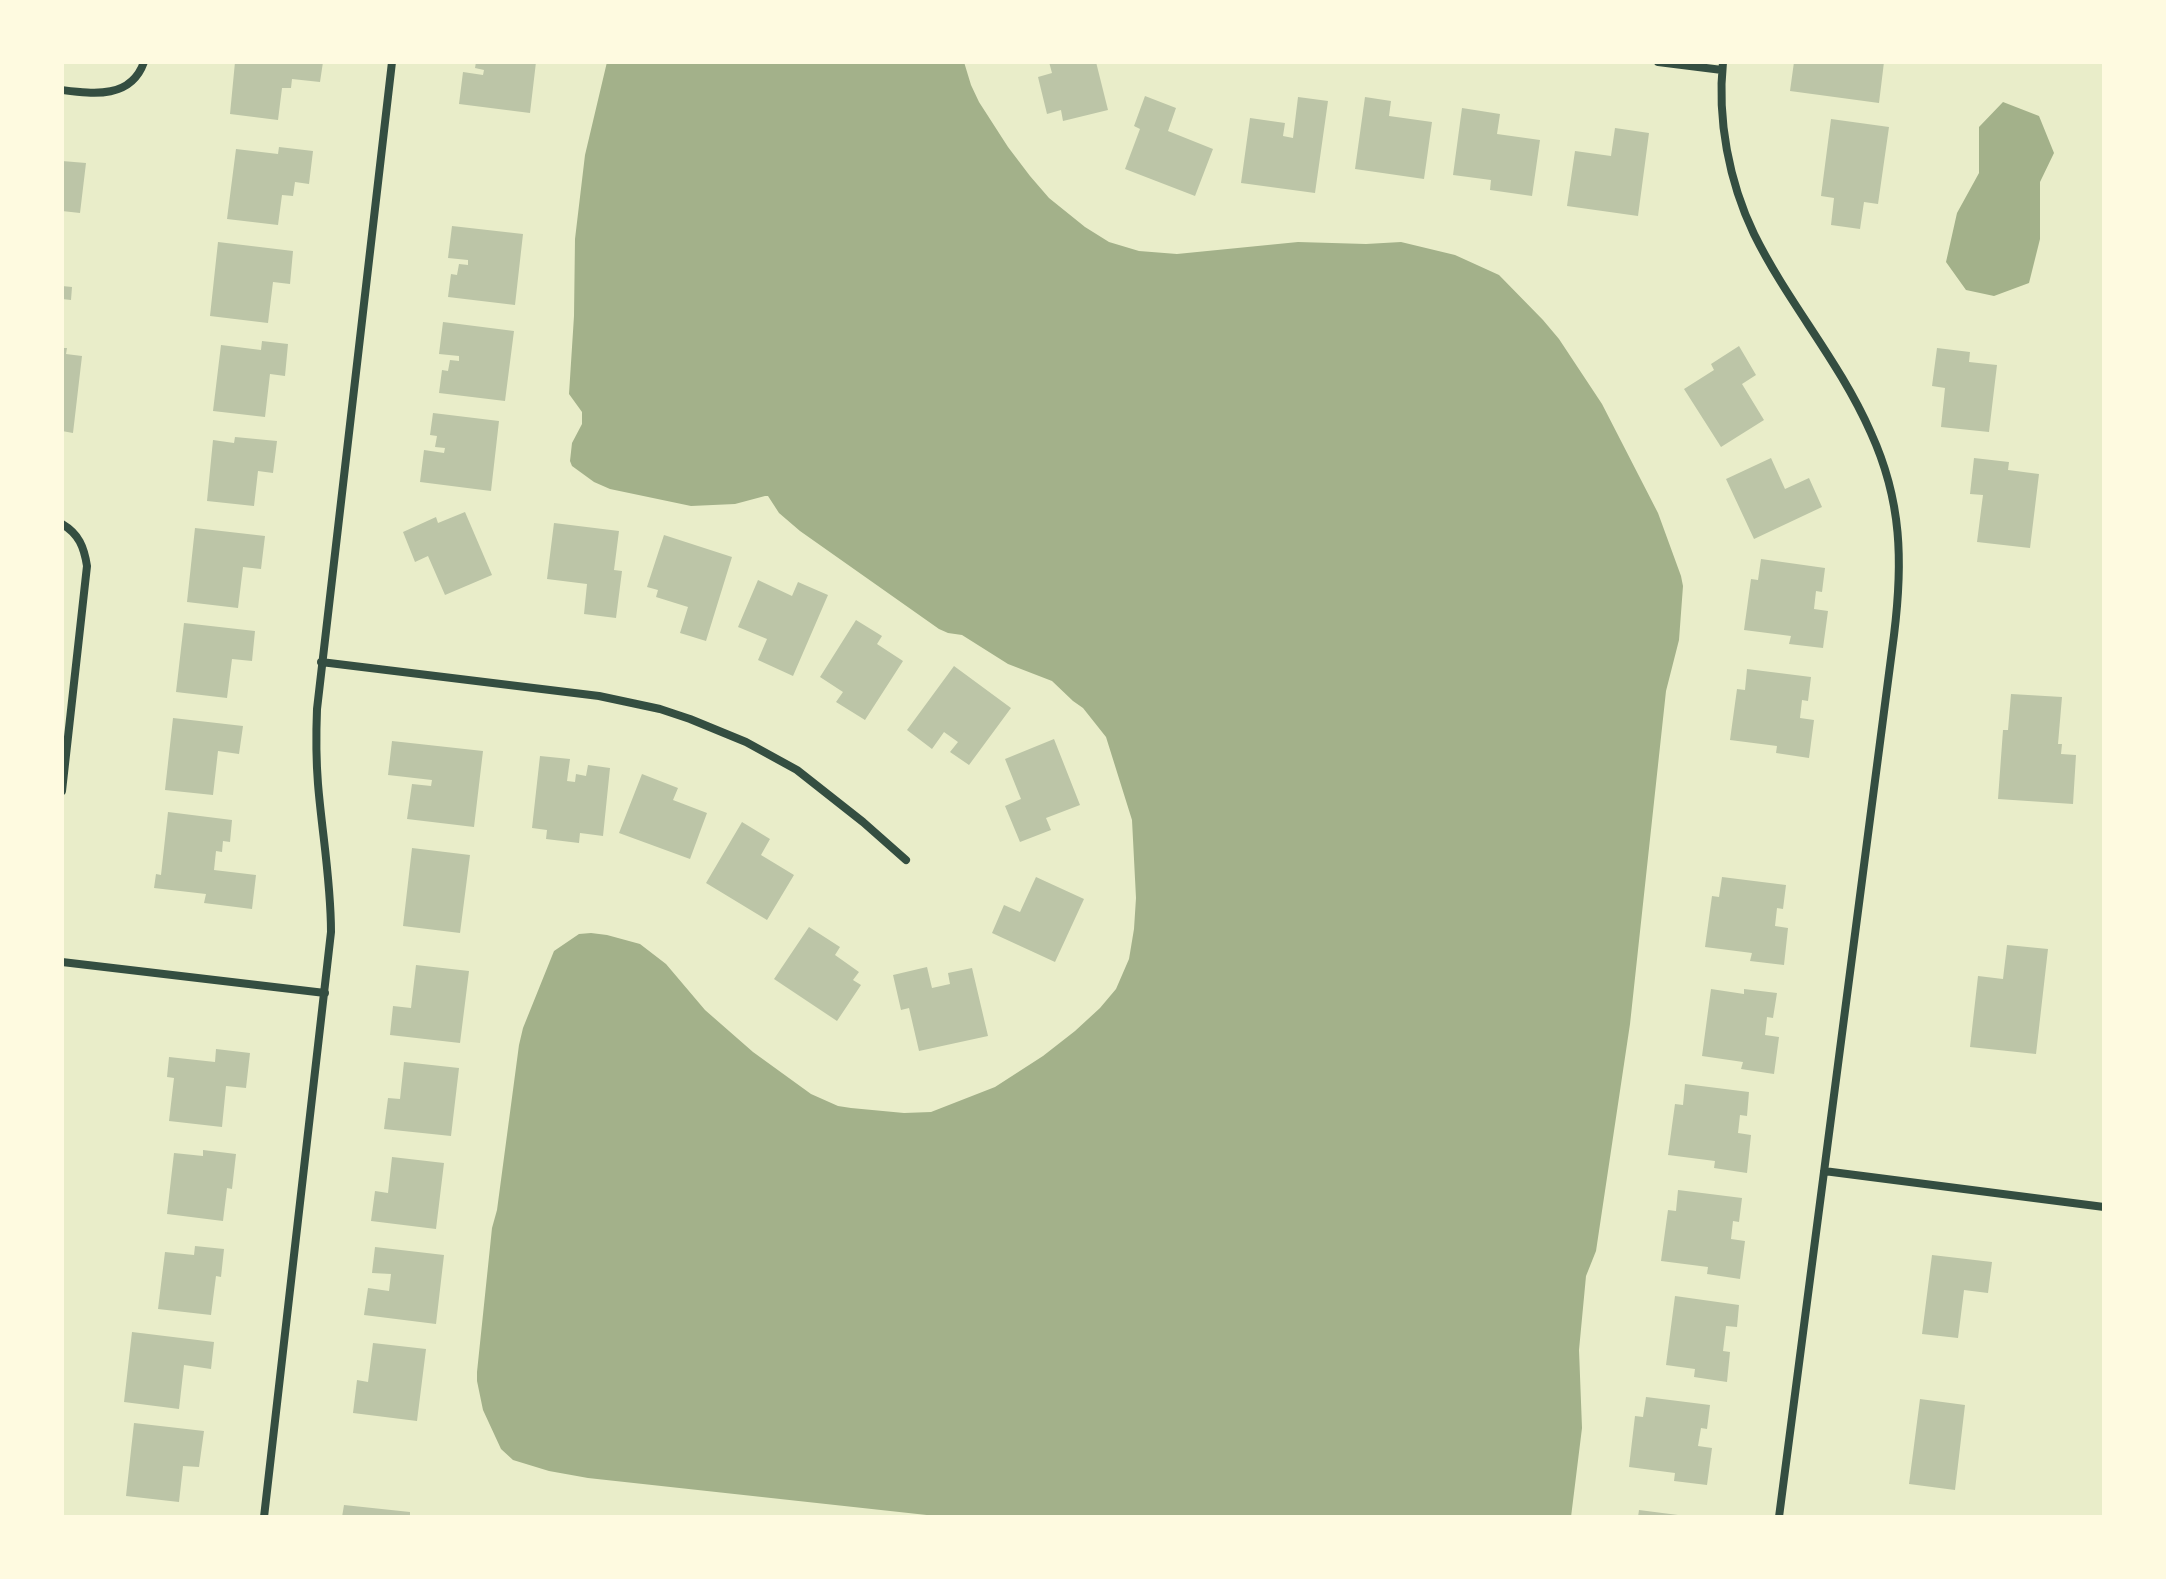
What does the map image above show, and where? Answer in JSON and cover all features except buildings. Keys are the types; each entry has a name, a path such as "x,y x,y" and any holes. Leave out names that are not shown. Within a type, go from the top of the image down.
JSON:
{"street":[{"path":"62,90 105,93 118,90 131,83 144,62"},
{"path":"264,1517 331,932 331,898 315,747 321,662 392,62"},
{"path":"1658,62 1723,66 1723,119 1728,154 1743,208 1769,261 1846,385 1872,434 1895,507 1900,550 1896,621 1779,1517"},
{"path":"62,524 77,535 84,549 87,579 62,791"},
{"path":"321,662 599,696 690,719 746,742 797,770 906,860"},
{"path":"62,962 325,993"},
{"path":"1824,1171 2104,1207"}],"shaded area":[{"path":"607,62 964,62 979,102 1030,176 1049,198 1109,242 1139,251 1177,254 1298,242 1401,242 1455,255 1499,275 1559,339 1602,404 1658,513 1683,586 1679,640 1666,691 1630,1024 1596,1251 1586,1276 1579,1350 1582,1428 1571,1517 945,1517 588,1478 513,1460 501,1449 483,1410 477,1381 492,1228 519,1045 554,951 579,934 591,933 640,944 666,964 705,1010 753,1052 811,1094 838,1106 851,1108 931,1112 995,1087 1075,1031 1116,989 1129,959 1134,929 1136,898 1132,820 1106,737 1083,708 1052,681 1008,664 962,635 939,629 800,531 779,513 768,496 735,504 691,506 610,489 572,466 572,443 582,424 582,412 569,394 575,239 585,155"},
{"path":"2003,102 2039,116 2054,153 2040,182 2040,239 2029,283 1994,296 1966,290 1946,262 1957,213 1979,173 1979,127"}]}
